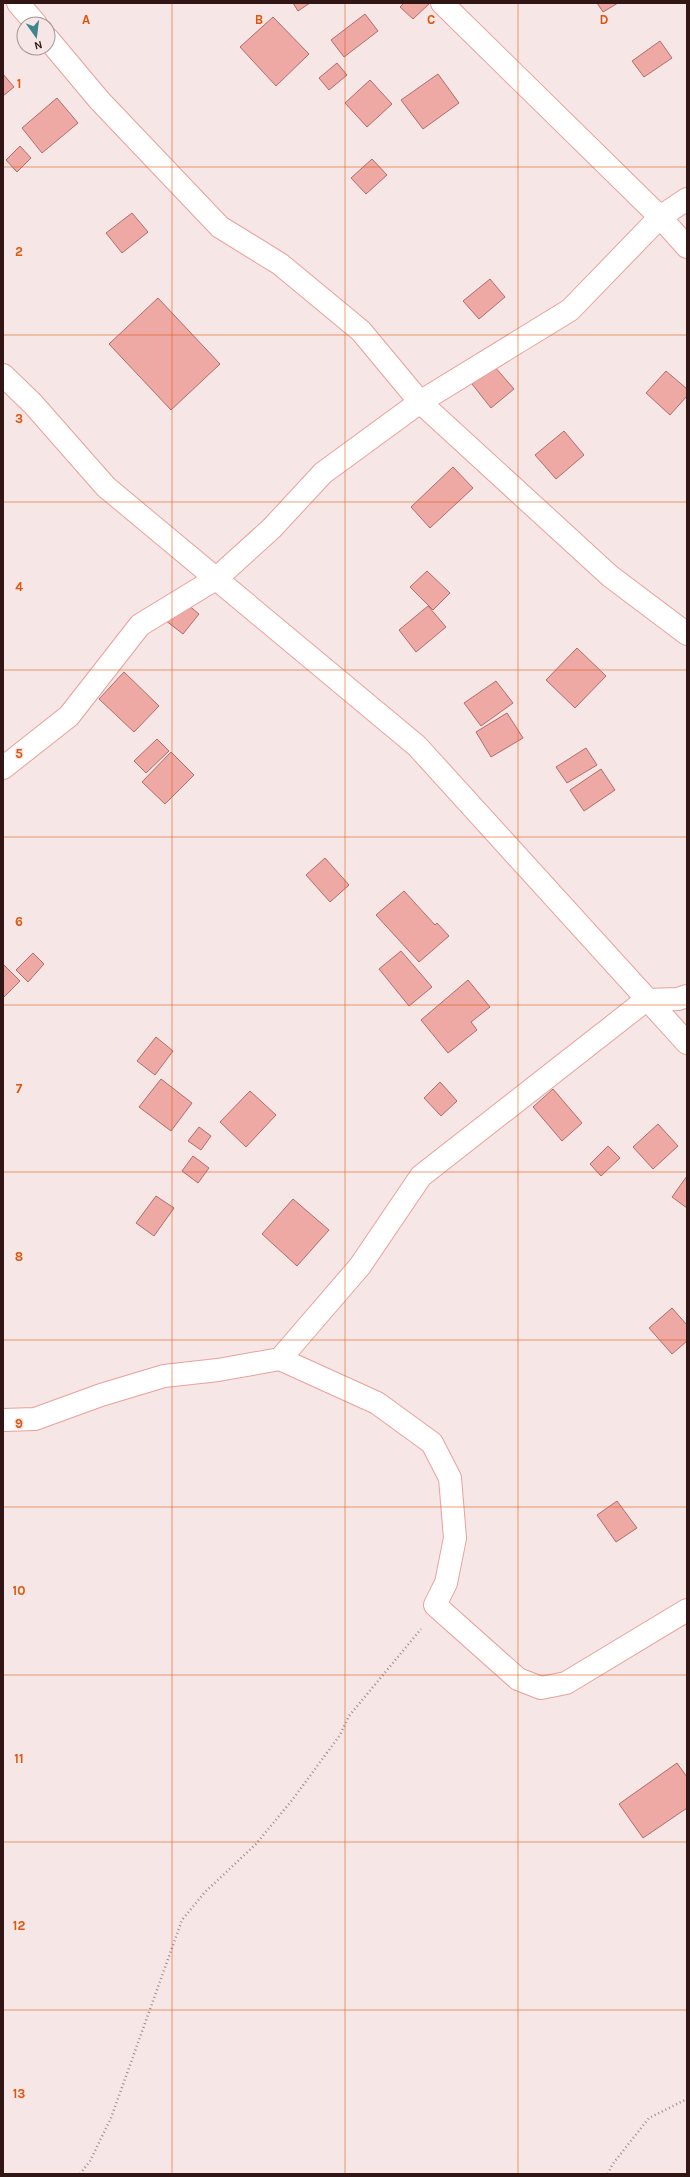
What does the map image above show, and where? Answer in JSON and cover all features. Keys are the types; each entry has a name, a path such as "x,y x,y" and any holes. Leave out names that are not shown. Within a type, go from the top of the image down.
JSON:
{"street":[{"path":"18,3 29,16"},
{"path":"442,3 660,217 687,247"},
{"path":"56,49 100,101 220,227 280,264 361,331 420,402 610,576 687,634"},
{"path":"3,768 69,716 140,625 217,578 272,528 323,473 420,402 570,310 660,217 687,199"},
{"path":"3,376 33,404 106,486 417,746 646,1000 687,1043"},
{"path":"280,1359 360,1266 421,1176 646,1000 678,999 687,996"},
{"path":"3,1420 35,1419 101,1395 164,1376 218,1370 280,1359 376,1403 432,1443 450,1478 455,1538 446,1583 435,1605 518,1679 541,1688 566,1683 687,1610"}],"path":[{"path":"80,2174 90,2161 111,2118 182,1920 205,1892 256,1844 288,1805 340,1735 350,1716 424,1625 435,1605"},
{"path":"608,2174 612,2165 649,2118 687,2099"}],"building":[{"path":"293,3 310,3 298,11"},
{"path":"404,3 430,3 413,19 400,7"},
{"path":"597,3 618,3 603,12"},
{"path":"365,14 378,31 344,57 331,40"},
{"path":"273,17 309,54 276,86 240,47"},
{"path":"660,41 672,58 644,77 632,61"},
{"path":"337,63 347,75 329,90 319,78"},
{"path":"3,74 14,87 3,96"},
{"path":"438,74 459,103 423,129 401,100"},
{"path":"370,80 392,104 367,127 345,103"},
{"path":"57,98 78,123 42,153 22,128"},
{"path":"20,146 31,158 17,172 6,160"},
{"path":"372,159 387,175 366,194 351,178"},
{"path":"132,213 148,232 122,253 106,233"},
{"path":"490,279 505,297 479,319 463,301"},
{"path":"158,298 220,364 171,410 109,344"},
{"path":"494,366 514,389 491,408 472,384"},
{"path":"666,371 687,389 687,396 670,415 646,393"},
{"path":"564,431 584,455 556,479 535,455"},
{"path":"453,467 473,488 430,528 411,507"},
{"path":"427,571 450,593 433,610 410,587"},
{"path":"182,600 199,614 183,634 165,620"},
{"path":"428,606 446,627 416,652 399,630"},
{"path":"577,648 606,676 575,708 546,680"},
{"path":"124,672 159,706 134,732 99,699"},
{"path":"496,681 513,703 481,726 464,703"},
{"path":"507,713 523,738 491,757 476,732"},
{"path":"157,739 169,751 146,773 134,761"},
{"path":"586,748 597,765 567,783 556,767"},
{"path":"171,752 194,775 165,804 142,782"},
{"path":"601,769 615,790 584,811 570,790"},
{"path":"325,858 349,885 330,902 306,875"},
{"path":"404,891 435,925 437,923 449,936 419,962 376,915"},
{"path":"401,951 432,987 409,1006 379,969"},
{"path":"33,953 44,964 28,982 16,970"},
{"path":"3,964 20,981 3,998"},
{"path":"468,980 490,1007 471,1022 477,1030 448,1053 421,1020"},
{"path":"156,1037 173,1051 155,1075 137,1061"},
{"path":"161,1079 192,1103 171,1131 139,1107"},
{"path":"440,1082 457,1101 441,1116 424,1098"},
{"path":"553,1089 582,1123 562,1141 533,1107"},
{"path":"250,1091 276,1115 246,1147 220,1122"},
{"path":"658,1124 678,1146 653,1169 633,1147"},
{"path":"199,1127 211,1136 201,1150 188,1141"},
{"path":"608,1146 620,1158 601,1176 590,1164"},
{"path":"193,1156 209,1168 198,1183 182,1171"},
{"path":"687,1176 687,1208 672,1197"},
{"path":"156,1196 174,1208 154,1236 136,1223"},
{"path":"293,1199 329,1230 297,1266 262,1234"},
{"path":"672,1308 687,1325 687,1341 672,1354 649,1328"},
{"path":"617,1501 637,1528 616,1542 597,1515"},
{"path":"677,1763 687,1777 687,1808 643,1838 619,1804"}]}
